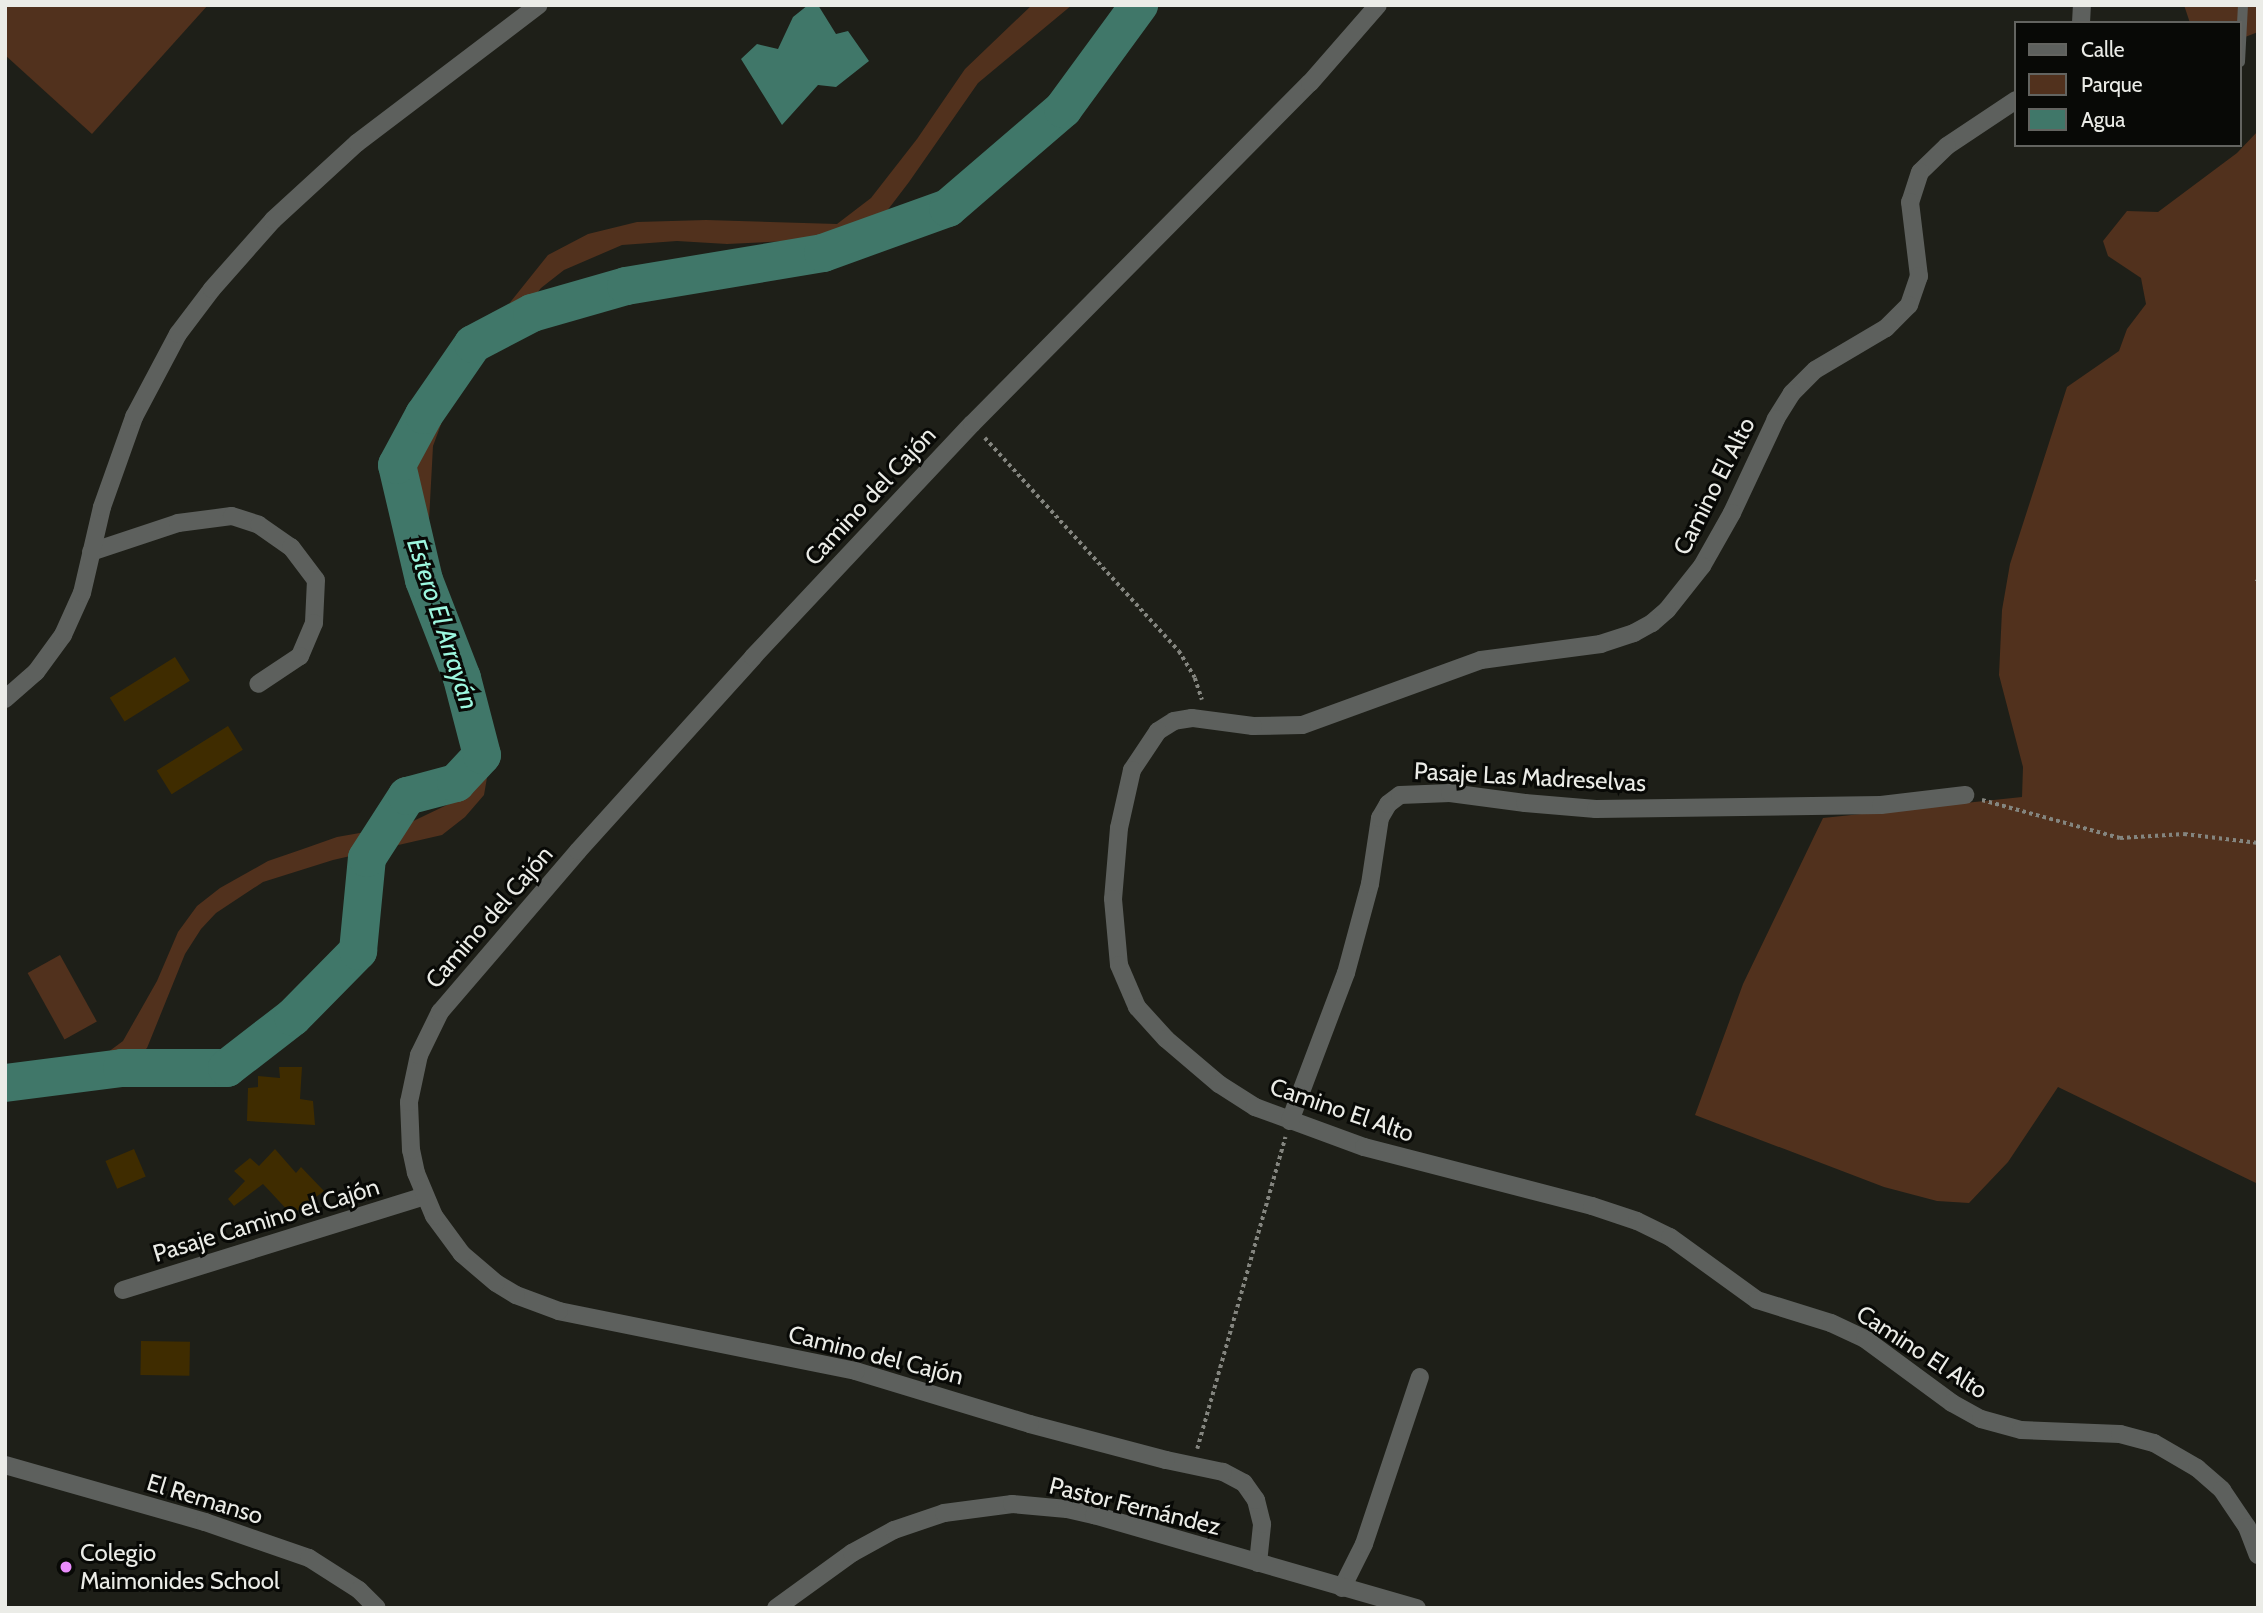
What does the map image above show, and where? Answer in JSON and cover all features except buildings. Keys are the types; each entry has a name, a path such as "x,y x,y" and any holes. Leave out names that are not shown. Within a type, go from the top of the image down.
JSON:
{"street":[{"path":"5,699 36,672 64,635 82,593 109,484 134,417 178,334 212,289 273,219 357,143 539,5"},
{"name":"Camino del Cajón","path":"1258,1563 1262,1524 1251,1491 1234,1476 1031,1424 856,1371 537,1304 496,1283 470,1262 447,1236 424,1196 411,1150 409,1102 419,1055 440,1012 542,892 752,657 972,424 1310,83 1378,5"},
{"name":"Camino El Alto","path":"2014,101 1947,146 1920,172 1910,202 1919,276 1909,305 1886,328 1815,370 1792,393 1776,419 1732,513 1702,566 1681,595 1652,623 1601,645 1506,654 1471,663 1302,725 1253,726 1205,719 1183,719 1166,725 1152,738 1132,770 1116,853 1114,920 1119,965 1137,1007 1166,1039 1237,1096 1290,1121 1364,1147 1592,1206 1637,1221 1670,1237 1757,1300 1831,1323 1865,1339 1952,1403 1981,1419 2021,1430 2120,1434 2154,1443 2197,1468 2222,1490 2247,1527 2258,1555"},
{"path":"91,552 178,523 232,516 259,526 291,547 316,580 314,623 300,656 258,684"},
{"name":"Pasaje Las Madreselvas","path":"1290,1121 1350,960 1370,884 1380,818 1388,804 1400,795 1450,793 1596,809 1881,805 1965,795"},
{"name":"Pasaje Camino el Cajón","path":"123,1290 424,1196"},
{"path":"1342,1588 1364,1544 1420,1377"},
{"name":"El Remanso","path":"5,1465 205,1522 309,1558 359,1590 377,1608"},
{"name":"Pastor Fernández","path":"776,1608 832,1566 894,1530 944,1513 989,1506 1067,1509 1417,1608"}],"lane":[{"path":"2242,24 2243,5"}],"path":[{"path":"972,424 1179,652 1197,684 1205,719"},
{"path":"1965,795 2120,838 2184,834 2258,843"},
{"path":"1193,1465 1290,1121"}],"green space":[{"path":"5,5 208,5 92,134 5,55"},
{"path":"1032,5 1072,5 978,83 909,182 877,224 866,234 831,239 727,244 677,241 622,245 564,270 541,288 474,373 443,419 433,446 429,521 442,601 480,688 493,743 484,795 465,817 442,835 333,860 263,882 216,913 201,929 185,954 147,1048 132,1061 102,1078 5,1099 5,1081 96,1061 123,1041 157,981 178,932 197,906 220,888 268,861 337,837 405,825 451,803 468,781 472,765 474,722 447,665 431,617 412,499 413,463 421,421 440,390 548,255 588,234 637,222 706,220 837,224 871,198 917,139 965,69"},
{"path":"2184,5 2258,5 2258,32 2242,38 2242,21 2189,21"},
{"path":"2258,131 2258,1184 2058,1087 2008,1162 1969,1203 1937,1201 1884,1187 1695,1115 1743,984 1823,818 2022,797 2023,767 1999,675 2002,610 2010,564 2067,387 2119,351 2127,329 2146,304 2141,278 2108,256 2103,241 2127,211 2158,212 2237,153"},
{"path":"60,955 97,1021 64,1039 28,973"}],"water":[{"path":"808,5 818,5 836,34 848,31 869,61 836,87 818,85 782,125 741,59 757,44 778,49 793,17"}],"waterway":[{"name":"Estero El Arrayán","path":"5,1083 122,1068 227,1068 293,1017 358,951 367,858 407,796 456,783 482,755 462,678 424,580 397,465 424,415 473,344 532,313 626,286 823,253 948,208 1063,109 1139,5"}],"place":[{"name":"Colegio Maimonides School","path":"66,1567"}]}
